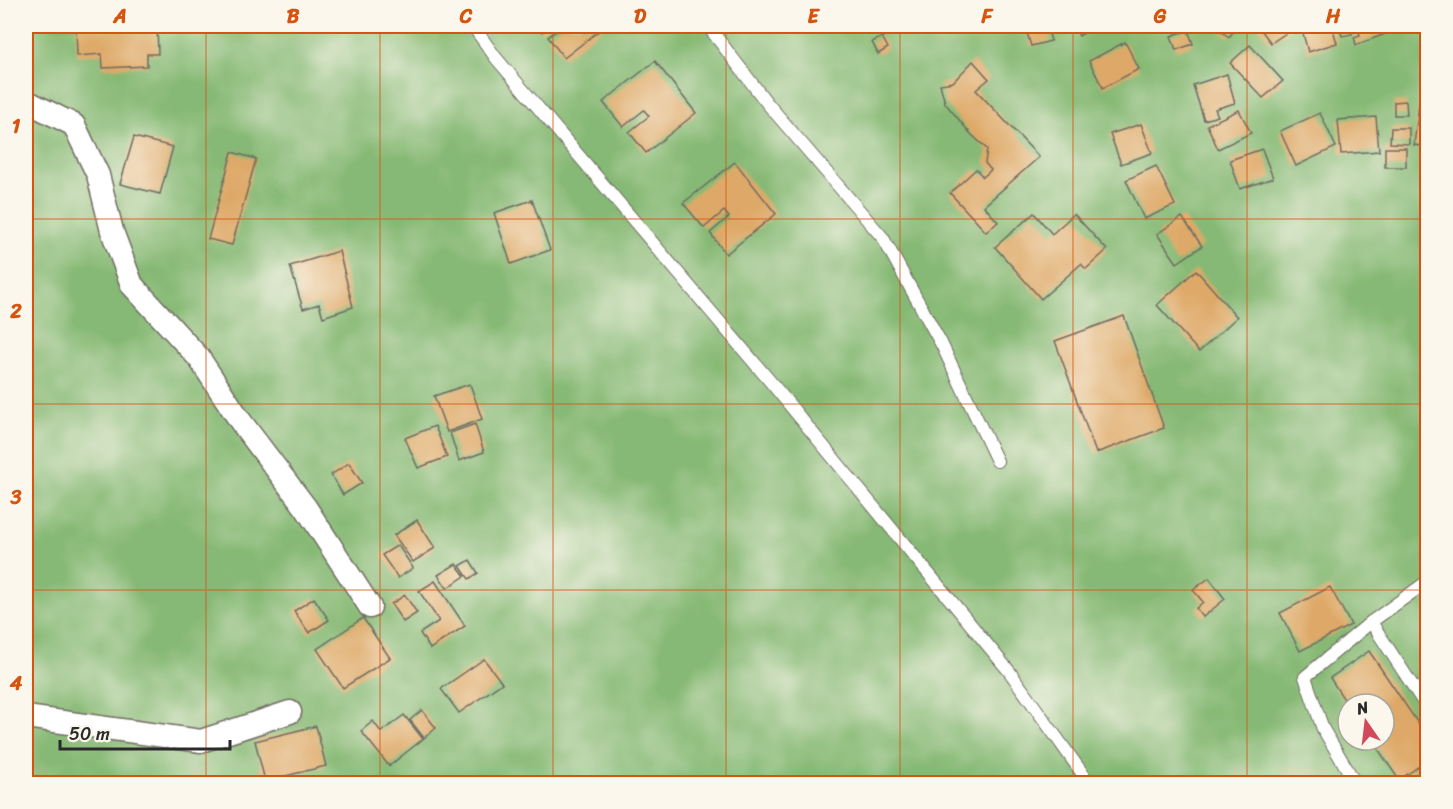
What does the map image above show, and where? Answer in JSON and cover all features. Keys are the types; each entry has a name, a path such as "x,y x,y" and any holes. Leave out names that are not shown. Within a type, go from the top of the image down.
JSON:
{"street":[{"path":"26,100 74,125 98,175 112,231 132,285 199,357 241,422 306,508 370,607"},
{"path":"26,717 201,741 290,712"}],"lane":[{"path":"473,26 496,58 769,380 1009,671 1090,783"},
{"path":"708,26 767,103 883,238 942,345 997,461"},
{"path":"1356,783 1323,729 1305,677 1371,622 1428,581"},
{"path":"1371,622 1428,709"}],"green space":[{"path":"26,26 1427,26 1427,783 26,783"}],"building":[{"path":"76,26 157,26 158,54 147,54 147,66 103,68 102,54 77,56"},
{"path":"537,26 550,26 542,32"},
{"path":"562,26 605,26 564,58 548,37"},
{"path":"1025,26 1047,26 1051,41 1031,46"},
{"path":"1073,26 1097,26 1079,36"},
{"path":"1214,26 1238,26 1229,37"},
{"path":"1258,26 1285,26 1289,31 1271,43"},
{"path":"1301,26 1332,26 1337,43 1308,52"},
{"path":"1339,26 1350,26 1352,34 1342,36"},
{"path":"1357,26 1390,26 1393,31 1356,45 1354,37 1360,35"},
{"path":"1188,30 1193,44 1176,50 1171,36"},
{"path":"882,37 888,48 878,54 872,42"},
{"path":"1125,42 1139,69 1103,88 1089,61"},
{"path":"1250,45 1283,81 1263,98 1230,63"},
{"path":"655,61 696,113 646,153 629,132 649,116 644,110 623,127 603,102"},
{"path":"973,61 989,79 976,90 1039,157 984,206 998,222 986,232 950,193 976,169 983,177 991,170 985,163 987,149 945,103 940,84 953,82"},
{"path":"1227,74 1235,103 1215,109 1218,116 1204,120 1193,85"},
{"path":"1420,95 1428,96 1428,147 1414,145"},
{"path":"1406,101 1407,115 1394,115 1394,102"},
{"path":"1239,110 1251,133 1218,149 1207,125"},
{"path":"1320,113 1336,147 1296,166 1280,131"},
{"path":"1376,117 1379,151 1341,154 1338,120"},
{"path":"1141,124 1152,153 1121,164 1110,134"},
{"path":"1391,128 1409,128 1409,144 1390,143"},
{"path":"134,137 173,147 160,194 120,184"},
{"path":"1385,148 1406,148 1406,167 1385,167"},
{"path":"1262,149 1273,178 1240,189 1230,160"},
{"path":"232,152 256,159 232,245 208,239"},
{"path":"735,162 776,214 726,254 710,233 729,217 724,211 704,228 683,203"},
{"path":"1156,166 1175,205 1144,219 1126,180"},
{"path":"532,200 550,250 511,264 494,213"},
{"path":"1034,213 1052,234 1074,214 1107,250 1086,269 1081,264 1041,299 995,247"},
{"path":"1182,217 1202,246 1177,263 1157,234"},
{"path":"339,251 353,307 323,317 319,304 303,309 290,266"},
{"path":"1196,270 1237,317 1199,352 1157,305"},
{"path":"1124,316 1164,428 1096,453 1055,341"},
{"path":"470,384 482,419 447,432 434,396"},
{"path":"475,424 484,452 459,461 450,433"},
{"path":"435,426 447,457 418,468 405,438"},
{"path":"349,463 362,483 343,495 331,475"},
{"path":"417,520 435,548 413,562 394,535"},
{"path":"398,545 413,568 398,578 382,555"},
{"path":"470,560 478,573 469,579 460,566"},
{"path":"456,564 465,576 447,588 438,575"},
{"path":"1209,578 1225,599 1203,617 1196,608 1203,602 1193,590"},
{"path":"435,581 465,626 430,649 420,633 439,621 419,591"},
{"path":"1330,587 1351,625 1300,651 1280,613"},
{"path":"405,595 417,613 403,622 391,604"},
{"path":"314,598 329,620 309,633 294,611"},
{"path":"363,618 390,658 343,688 317,649"},
{"path":"1369,651 1428,738 1428,760 1399,780 1380,752 1396,752 1396,692 1339,692 1330,678"},
{"path":"484,659 502,683 459,713 441,689"},
{"path":"422,710 436,728 424,738 410,720"},
{"path":"404,715 423,739 389,766 361,731 373,721 381,732"},
{"path":"316,726 326,766 265,781 255,741"},
{"path":"152,776 154,784 127,784 127,783"}]}
